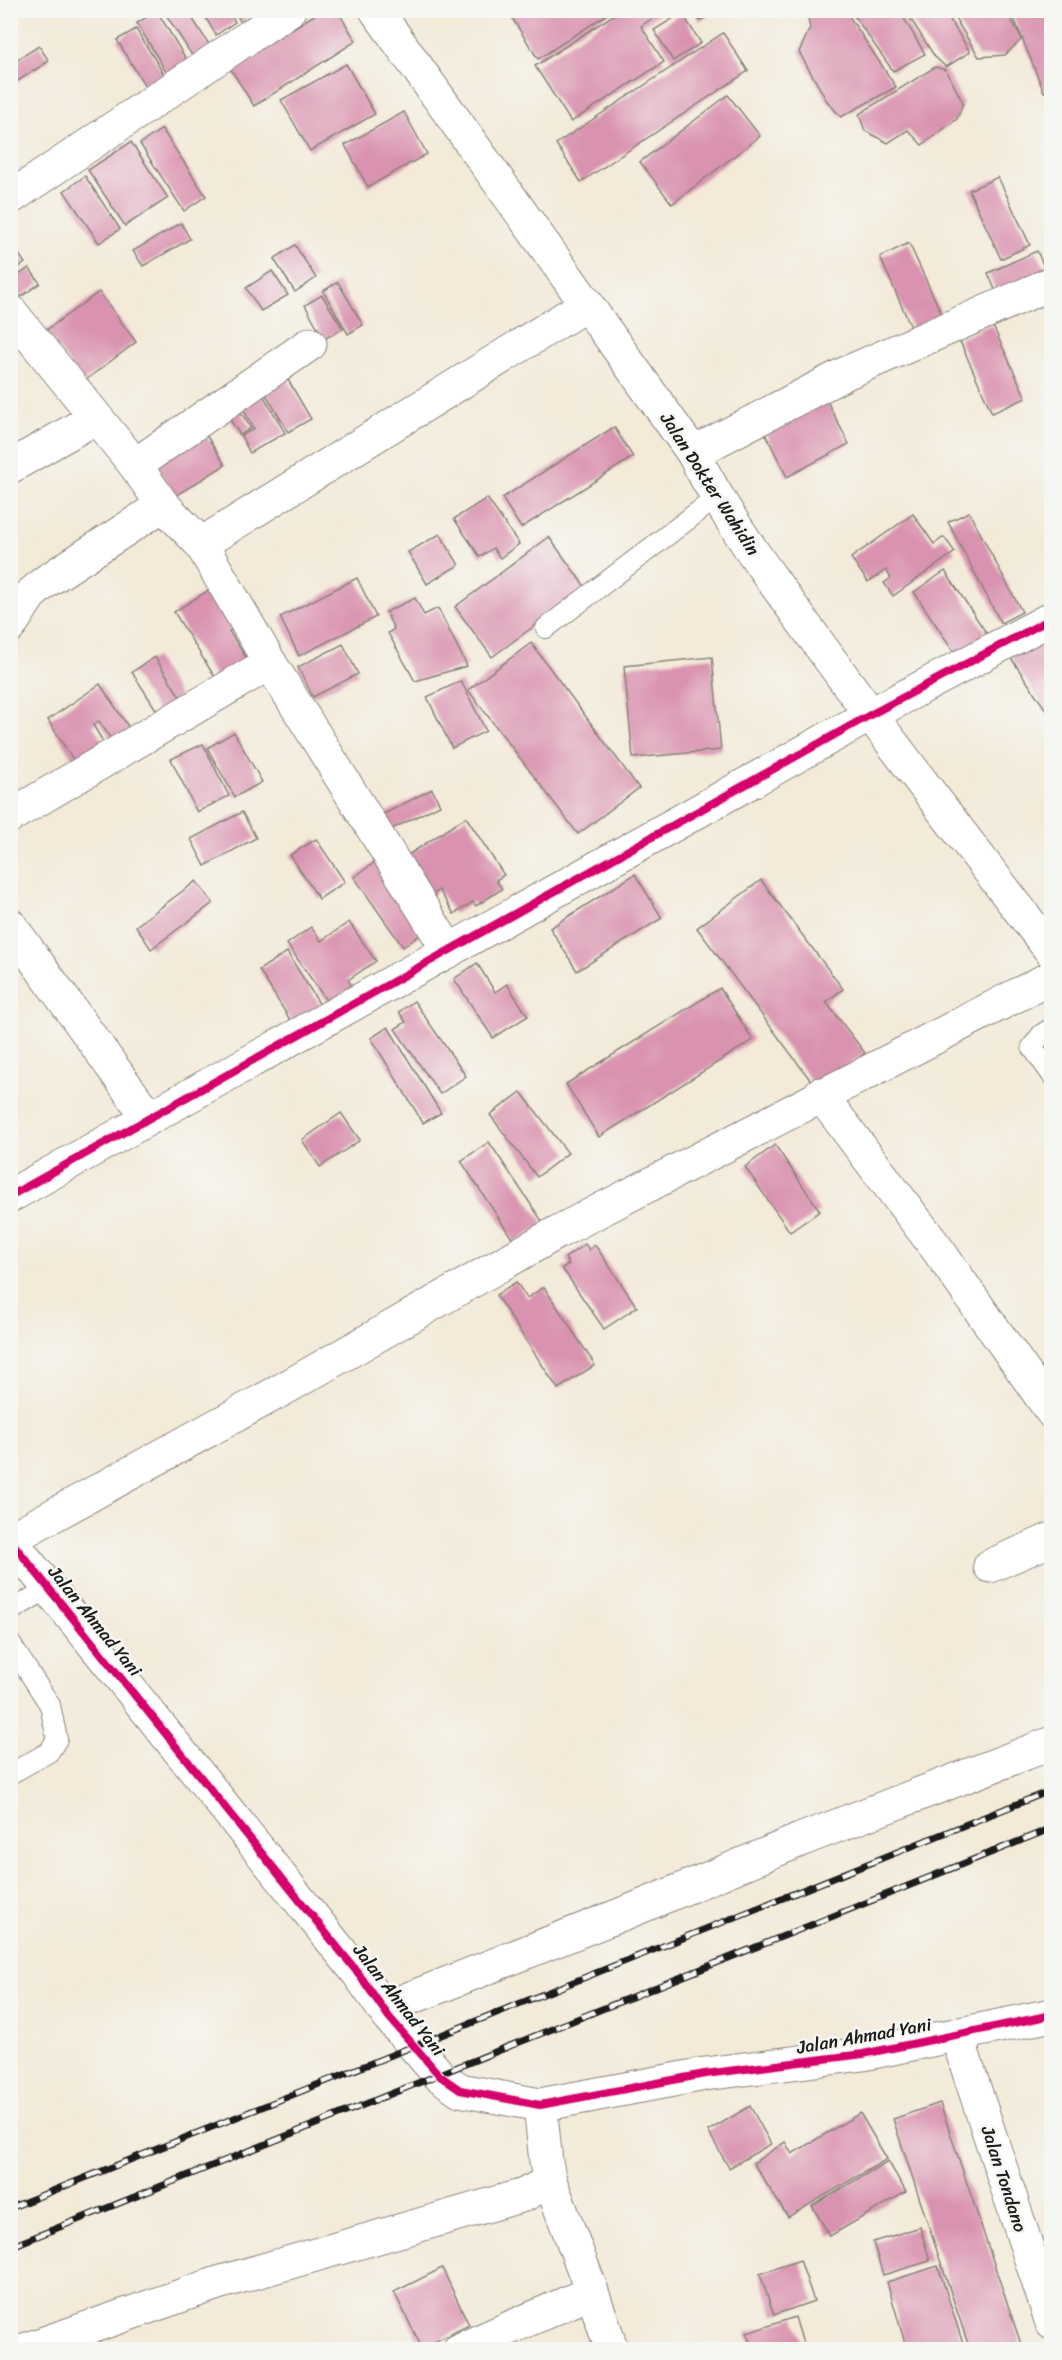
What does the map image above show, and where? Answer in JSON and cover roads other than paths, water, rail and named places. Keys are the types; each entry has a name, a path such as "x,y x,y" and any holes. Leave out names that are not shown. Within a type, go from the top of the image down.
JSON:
{"street":[{"path":"10,198 289,10"},
{"name":"Jalan Dokter Wahidin","path":"376,10 693,453 716,498 870,715 1052,952"},
{"path":"693,453 846,373 1052,283"},
{"path":"201,544 587,304"},
{"path":"10,311 135,465 163,505 201,544 270,663 449,951"},
{"path":"135,465 310,344"},
{"path":"10,467 95,418"},
{"path":"10,626 30,595 45,582 163,505"},
{"path":"10,1196 870,715 1052,618"},
{"path":"10,816 270,663"},
{"path":"10,926 149,1118"},
{"path":"10,1539 287,1388 558,1232 820,1094 1052,977"},
{"path":"820,1094 938,1250 1052,1412"},
{"name":"Jalan Ahmad Yani","path":"10,1539 358,1973 383,2009 440,2076 460,2090 541,2115 705,2074 863,2054 1052,2015"},
{"path":"990,1566 1052,1539"},
{"path":"383,2009 640,1907 800,1840 1052,1743"},
{"name":"Jalan Tondano","path":"957,2036 1052,2323"},
{"path":"541,2115 548,2172 612,2349"},
{"path":"24,2349 218,2283 524,2195 548,2172"},
{"path":"459,2349 585,2295 591,2289"}],"lane":[{"path":"546,628 716,498"},
{"path":"1052,1028 1042,1034 1032,1047 1052,1075"},
{"path":"10,1611 49,1588"},
{"path":"10,1642 50,1705 57,1740 49,1752 10,1774"}],"railway":[{"path":"10,2208 1052,1790"},
{"path":"10,2247 1052,1828"}]}
